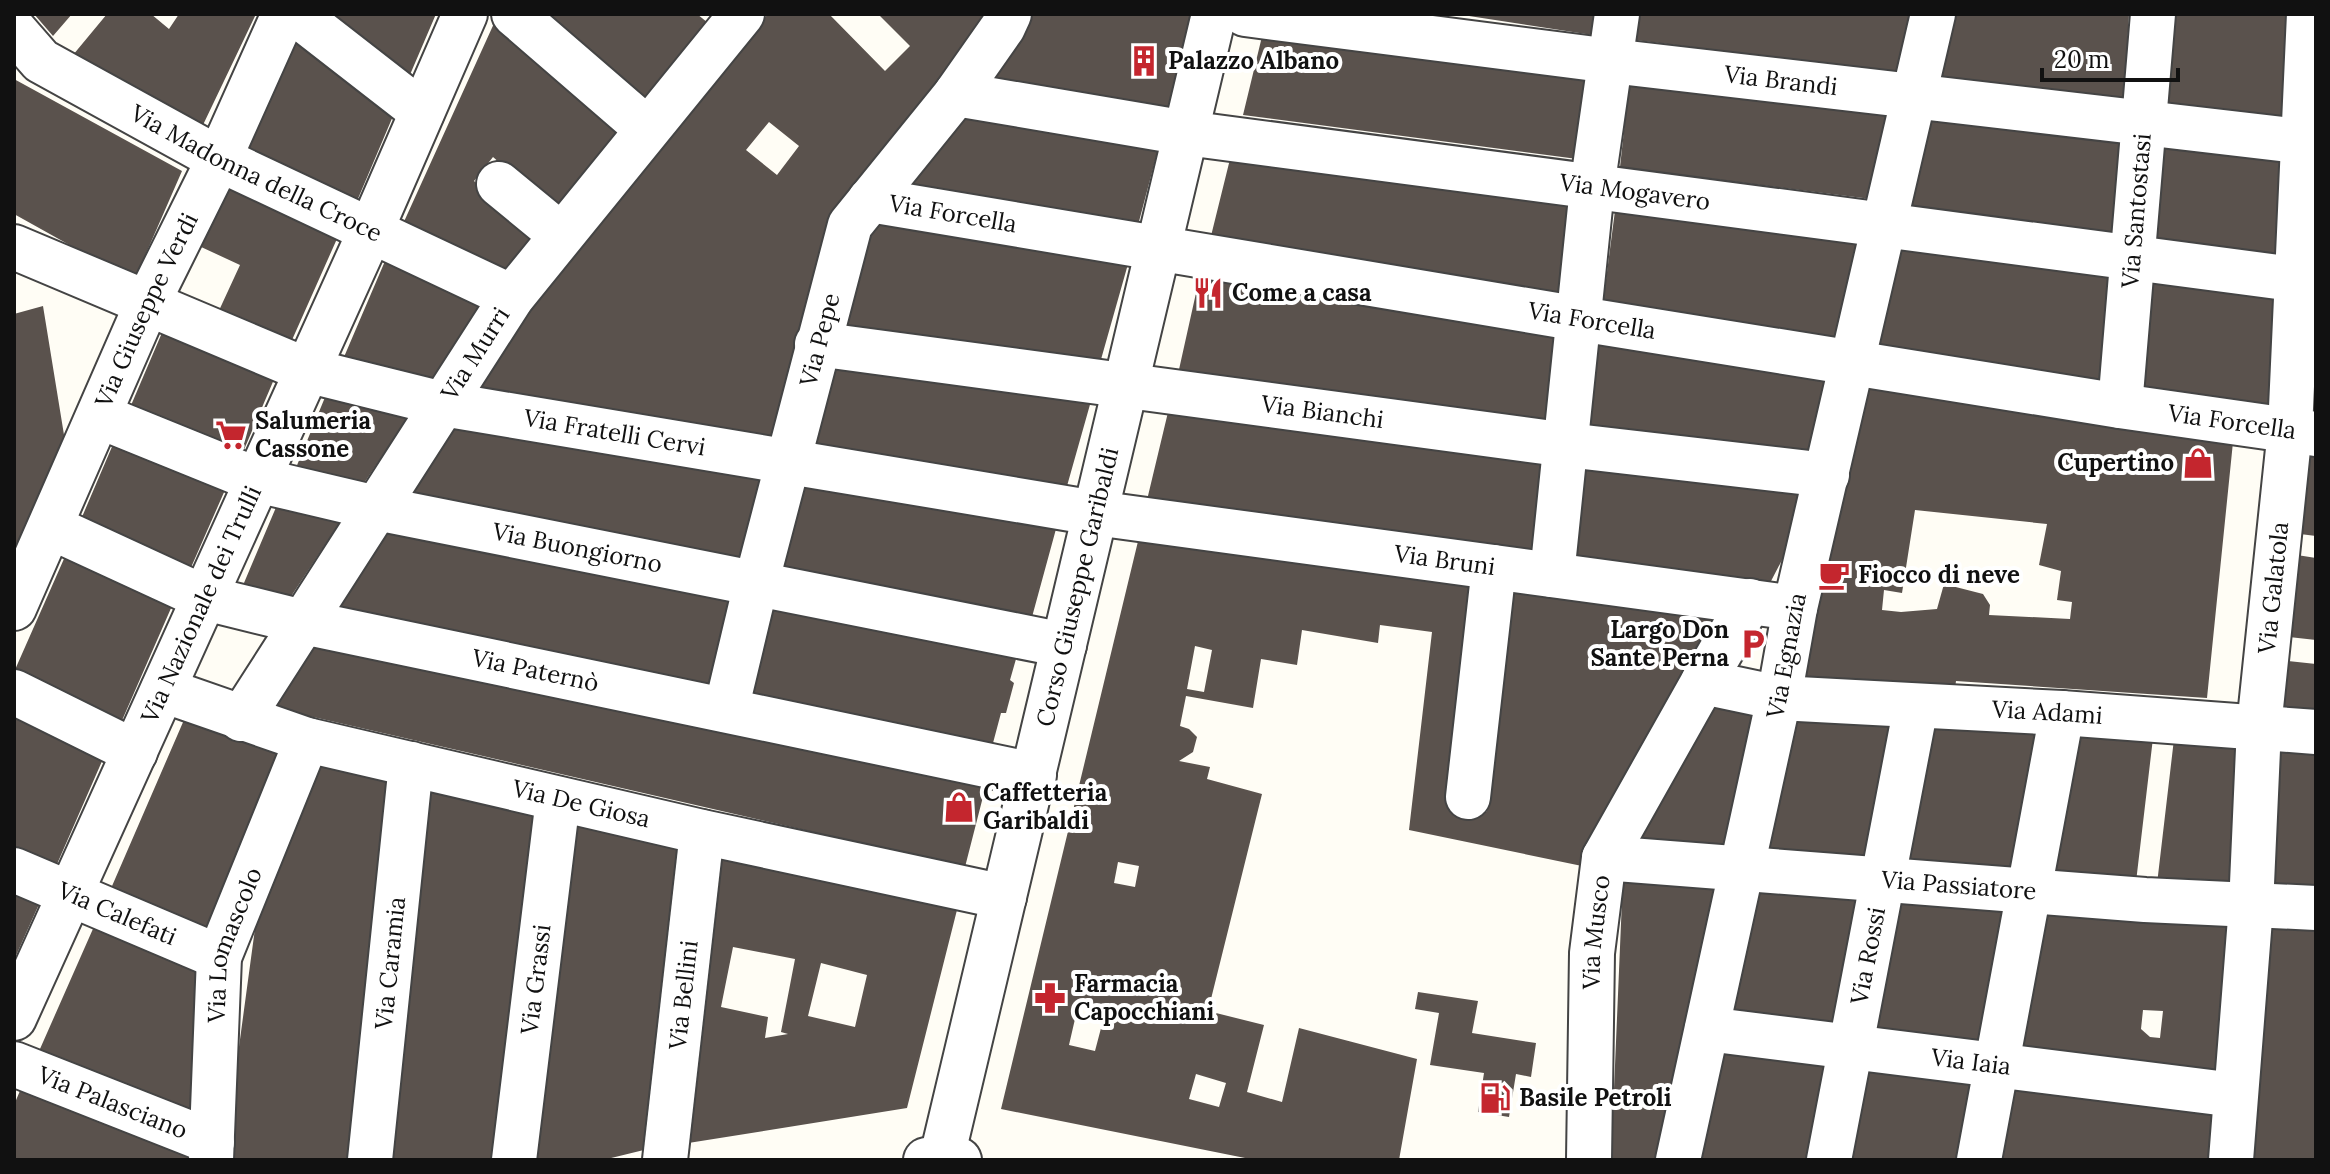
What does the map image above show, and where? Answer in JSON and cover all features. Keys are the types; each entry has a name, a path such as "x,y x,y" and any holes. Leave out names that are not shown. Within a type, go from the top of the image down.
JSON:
{"street":[{"name":"Via Giuseppe Verdi","path":"14,608 147,304 219,159 284,14"},
{"path":"296,14 422,112"},
{"name":"Via Nazionale dei Trulli","path":"14,1018 371,230 465,14"},
{"path":"514,14 647,129"},
{"name":"Via Murri","path":"241,719 512,297 742,14"},
{"name":"Via Pepe","path":"726,710 817,344 850,225 956,94 1009,14"},
{"name":"Corso Giuseppe Garibaldi","path":"942,1159 1214,14"},
{"name":"Via Brandi","path":"1245,14 1611,61 2310,142"},
{"path":"1552,575 1592,188 1617,14"},
{"name":"Via Egnazia","path":"1678,1160 1779,698 1795,608 1933,14"},
{"name":"Via Santostasi","path":"2120,406 2153,14"},
{"name":"Via Galatola","path":"2231,1160 2251,906 2259,727 2297,546 2310,142 2309,14"},
{"name":"Via Madonna della Croce","path":"14,30 41,61 219,159 512,297"},
{"name":"Via Mogavero","path":"956,94 1186,133 2306,280"},
{"path":"499,184 561,235"},
{"name":"Via Forcella","path":"870,200 1580,319 2120,406 2303,432"},
{"name":"Via Fratelli Cervi","path":"14,247 306,370 443,404 1095,513"},
{"name":"Via Bianchi","path":"817,344 1567,445 1827,475"},
{"name":"Via Buongiorno","path":"99,416 257,480 376,508 1064,645"},
{"name":"Via Bruni","path":"1095,513 1795,608"},
{"name":"Via Paternò","path":"51,527 205,598 303,622 1034,775"},
{"path":"1468,797 1494,567"},
{"path":"1750,601 1703,682 1779,698"},
{"name":"Via Musco","path":"1589,1160 1592,953 1604,858 1703,682"},
{"name":"Via De Giosa","path":"163,690 307,740 702,832 1004,897"},
{"path":"14,692 135,752"},
{"name":"Via Adami","path":"1779,698 2062,713 2316,732"},
{"name":"Via Rossi","path":"1829,1160 1916,706"},
{"path":"1979,1160 2062,713"},
{"name":"Via Lomascolo","path":"212,1151 219,957 307,740"},
{"name":"Via Caramia","path":"370,1160 411,764"},
{"name":"Via Grassi","path":"514,1160 558,799"},
{"name":"Via Bellini","path":"665,1160 702,832"},
{"name":"Via Passiatore","path":"1604,858 2251,906 2316,908"},
{"name":"Via Calefati","path":"14,870 219,957"},
{"name":"Via Iaia","path":"1707,1029 2235,1095"},
{"name":"Via Palasciano","path":"14,1064 212,1151"}],"building":[{"path":"34,14 72,14 53,36"},
{"path":"107,14 151,14 169,29 179,14 256,14 202,127 73,55"},
{"path":"322,14 436,14 409,77"},
{"path":"538,14 697,14 713,27 647,106"},
{"path":"768,14 829,14 885,71 910,46 878,14 996,14 945,85 829,218 771,440 474,390 498,347 669,128","holes":["769,122 799,146 777,175 746,150"]},
{"path":"1020,14 1195,14 1169,116 989,81"},
{"path":"1456,14 1602,14 1599,36"},
{"path":"1638,14 1913,14 1900,73 1635,40"},
{"path":"1953,14 2129,14 2124,101 1939,77"},
{"path":"2166,14 2294,14 2289,122 2160,105"},
{"path":"496,19 625,131 556,212 493,157 474,181 534,235 502,274 402,226"},
{"path":"1265,24 1595,71 1585,160 1243,115"},
{"path":"297,31 396,109 357,201 240,152"},
{"path":"1630,76 1892,106 1871,199 1620,167"},
{"path":"14,79 182,171 134,281 14,214"},
{"path":"950,113 1160,142 1137,229 899,189"},
{"path":"1929,113 2122,137 2116,234 1909,205"},
{"path":"2157,142 2288,157 2283,257 2151,239"},
{"path":"1232,151 1581,196 1569,299 1210,240"},
{"path":"230,178 340,232 288,349 216,317 240,265 199,246"},
{"path":"1616,203 1863,233 1839,340 1603,303"},
{"path":"872,224 1128,264 1100,363 844,329"},
{"path":"1901,240 2114,266 2107,382 1874,347"},
{"path":"388,254 487,301 432,382 341,364"},
{"path":"2149,270 2282,287 2277,407 2142,387"},
{"path":"1200,275 1564,333 1555,420 1178,374"},
{"path":"43,306 65,441 14,559 14,314"},
{"path":"164,328 275,377 240,459 129,410"},
{"path":"1599,339 1831,377 1814,453 1589,426"},
{"path":"2313,354 2316,354 2316,412 2311,411"},
{"path":"836,363 1091,401 1067,486 813,449"},
{"path":"1868,380 2233,442 2207,698 1956,681 1955,688 1801,676","holes":["1915,510 2047,524 2039,565 2061,571 2057,600 2072,602 2070,619 1989,615 1990,605 1983,594 1944,584 1937,609 1882,610 1884,590 1902,593"]},
{"path":"328,390 414,409 362,486 293,475"},
{"path":"1169,408 1550,457 1540,552 1147,500"},
{"path":"456,416 761,475 740,559 403,495"},
{"path":"114,442 225,490 189,572 79,524"},
{"path":"2308,448 2316,449 2316,536 2300,534"},
{"path":"1585,463 1805,490 1794,537 1770,583 1574,556"},
{"path":"804,483 1056,529 1032,617 781,568"},
{"path":"277,505 342,519 288,601 241,590"},
{"path":"382,525 731,596 709,685 327,606"},
{"path":"1140,533 1477,581 1454,809 1487,812 1502,586 1713,612 1700,660 1691,657 1582,866 1409,830 1432,632 1380,625 1378,643 1302,630 1297,665 1261,659 1253,708 1186,696 1180,726 1197,737 1193,752 1179,761 1210,767 1207,779 1262,794 1208,1011 1264,1025 1247,1092 1282,1102 1299,1028 1417,1059 1399,1160 1255,1160 1001,1109","holes":["1195,646 1212,650 1204,692 1187,689","1118,862 1139,866 1135,887 1114,883","1078,1006 1105,1013 1095,1051 1069,1045","1196,1074 1226,1083 1219,1107 1189,1099"]},
{"path":"67,552 175,599 120,725 14,672"},
{"path":"2297,555 2316,558 2316,640 2289,637"},
{"path":"772,604 1018,652 1010,680 1014,683 1006,713 1001,713 993,743 748,693"},
{"path":"309,634 986,785 965,867 274,708"},
{"path":"2288,661 2316,664 2316,715 2282,713"},
{"path":"1705,697 1758,708 1725,851 1637,845"},
{"path":"14,712 106,752 54,871 14,854"},
{"path":"187,713 286,757 207,934 109,893"},
{"path":"1795,713 1902,721 1874,861 1765,853"},
{"path":"1935,723 2045,731 2019,872 1908,864"},
{"path":"2075,732 2153,738 2136,882 2050,875"},
{"path":"2174,739 2244,744 2234,889 2157,884"},
{"path":"2279,746 2316,750 2316,895 2271,893"},
{"path":"318,763 396,777 354,1160 231,1160 236,1069 259,899"},
{"path":"425,785 541,810 503,1160 385,1160"},
{"path":"570,817 685,842 652,1148 603,1160 534,1160"},
{"path":"714,851 959,902 907,1108 682,1144","holes":["733,947 795,959 781,1032 788,1034 765,1038 768,1017 721,1007","821,963 867,975 855,1027 808,1016"]},
{"path":"1623,876 1718,883 1658,1160 1611,1160"},
{"path":"1758,885 1868,893 1842,1029 1730,1015"},
{"path":"14,890 40,902 14,960"},
{"path":"1902,896 2012,904 1987,1047 1875,1033"},
{"path":"2044,907 2232,920 2221,1077 2018,1051","holes":["2143,1010 2163,1011 2160,1038 2150,1037 2141,1029"]},
{"path":"2267,921 2316,922 2316,1160 2253,1160"},
{"path":"96,922 205,970 198,1123 36,1058"},
{"path":"1418,992 1478,1001 1472,1033 1536,1043 1531,1077 1516,1074 1509,1117 1478,1112 1484,1073 1430,1065 1439,1013 1415,1009"},
{"path":"1723,1046 1836,1060 1817,1160 1698,1160"},
{"path":"1869,1064 1981,1078 1966,1160 1851,1160"},
{"path":"2013,1083 2219,1109 2216,1160 1999,1160"},
{"path":"22,1086 198,1160 14,1160 14,1105"}],"place":[{"name":"Palazzo Albano","path":"1144,61"},
{"name":"Come a casa","path":"1208,293"},
{"name":"Salumeria Cassone","path":"231,435"},
{"name":"Cupertino","path":"2198,463"},
{"name":"Fiocco di neve","path":"1834,575"},
{"name":"Largo Don Sante Perna","path":"1753,644"},
{"name":"Caffetteria Garibaldi","path":"959,807"},
{"name":"Farmacia Capocchiani","path":"1050,998"},
{"name":"Basile Petroli","path":"1495,1098"}]}
